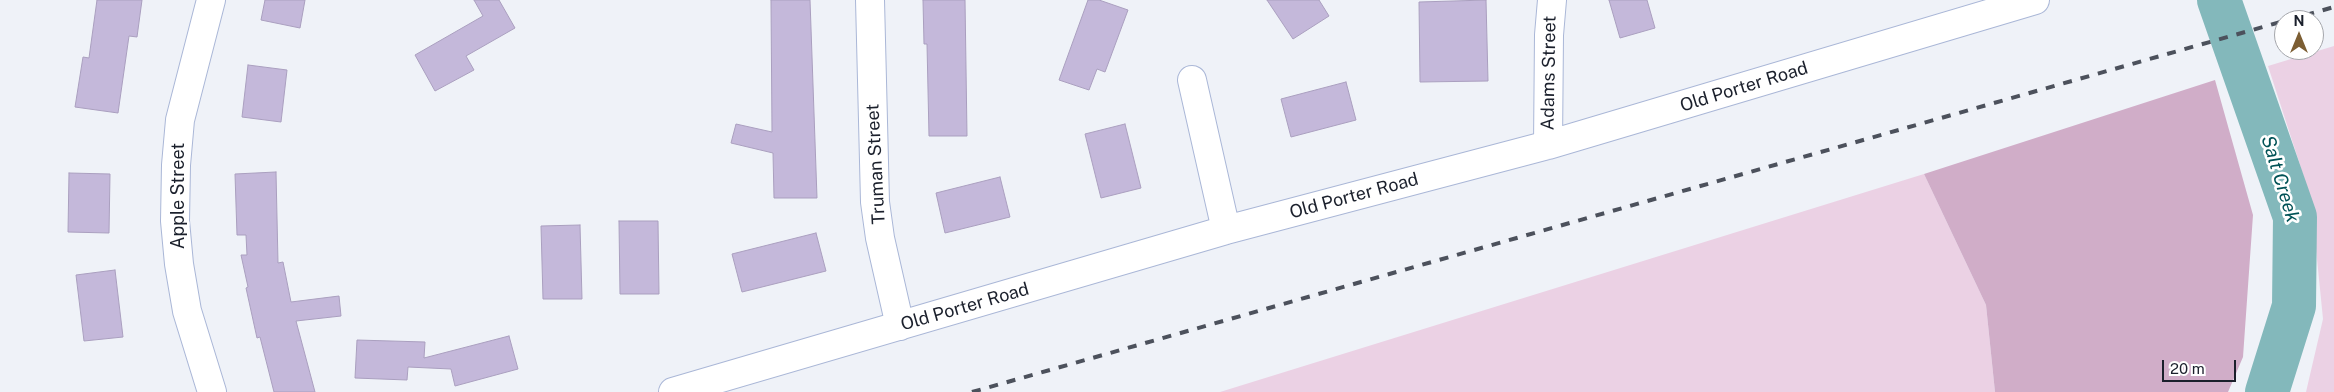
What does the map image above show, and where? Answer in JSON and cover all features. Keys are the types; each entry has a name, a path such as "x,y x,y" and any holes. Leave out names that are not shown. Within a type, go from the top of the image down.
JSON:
{"street":[{"name":"Apple Street","path":"211,0 180,120 176,165 175,221 179,264 188,311 212,392"},
{"name":"Truman Street","path":"870,0 875,202 880,238 900,326"},
{"name":"Adams Street","path":"1548,145 1549,44 1552,0"},
{"name":"Old Porter Road","path":"673,392 1226,230 1548,145 2035,0"},
{"path":"1192,80 1226,230"}],"shaded area":[{"path":"2334,46 2334,392 2306,392 2323,319 2311,199 2268,66 2288,60 2324,60 2324,49"},
{"path":"2215,80 2253,215 2243,357 2228,392 1995,392 1986,305 1924,174"},
{"path":"1924,174 1986,305 1995,392 1220,392"}],"building":[{"path":"97,0 142,0 137,37 129,36 118,113 75,107 83,57 89,58"},
{"path":"265,0 305,0 300,28 261,20"},
{"path":"474,0 499,0 515,28 466,56 474,70 435,91 415,55 483,16"},
{"path":"771,0 810,0 817,198 774,198 773,153 731,143 736,124 772,132"},
{"path":"923,0 965,0 967,136 929,136 927,44 924,44"},
{"path":"1088,0 1099,0 1128,10 1105,72 1097,69 1089,90 1059,80"},
{"path":"1267,0 1319,0 1329,16 1293,39"},
{"path":"1486,0 1488,81 1420,82 1419,2"},
{"path":"1609,0 1647,0 1655,28 1620,38"},
{"path":"248,65 287,70 281,122 242,117"},
{"path":"1346,82 1356,120 1291,137 1281,99"},
{"path":"1125,124 1141,188 1101,198 1085,134"},
{"path":"276,172 278,263 283,262 291,302 339,296 341,316 296,321 315,392 274,392 260,337 257,338 246,288 248,287 241,255 247,255 246,235 237,235 235,174"},
{"path":"69,173 110,174 109,233 68,232"},
{"path":"1000,177 1010,217 945,233 936,193"},
{"path":"619,221 658,221 659,294 620,294"},
{"path":"580,225 582,299 543,299 541,226"},
{"path":"816,233 826,271 742,292 732,254"},
{"path":"115,270 123,337 84,341 76,275"},
{"path":"509,336 518,369 455,386 451,369 408,367 407,380 355,378 357,340 425,342 424,358"}],"waterway":[{"name":"Salt Creek","path":"2219,0 2295,217 2294,306 2267,392"}],"railway":[{"path":"2323,10 2334,7"},
{"path":"972,392 2274,24"}]}
